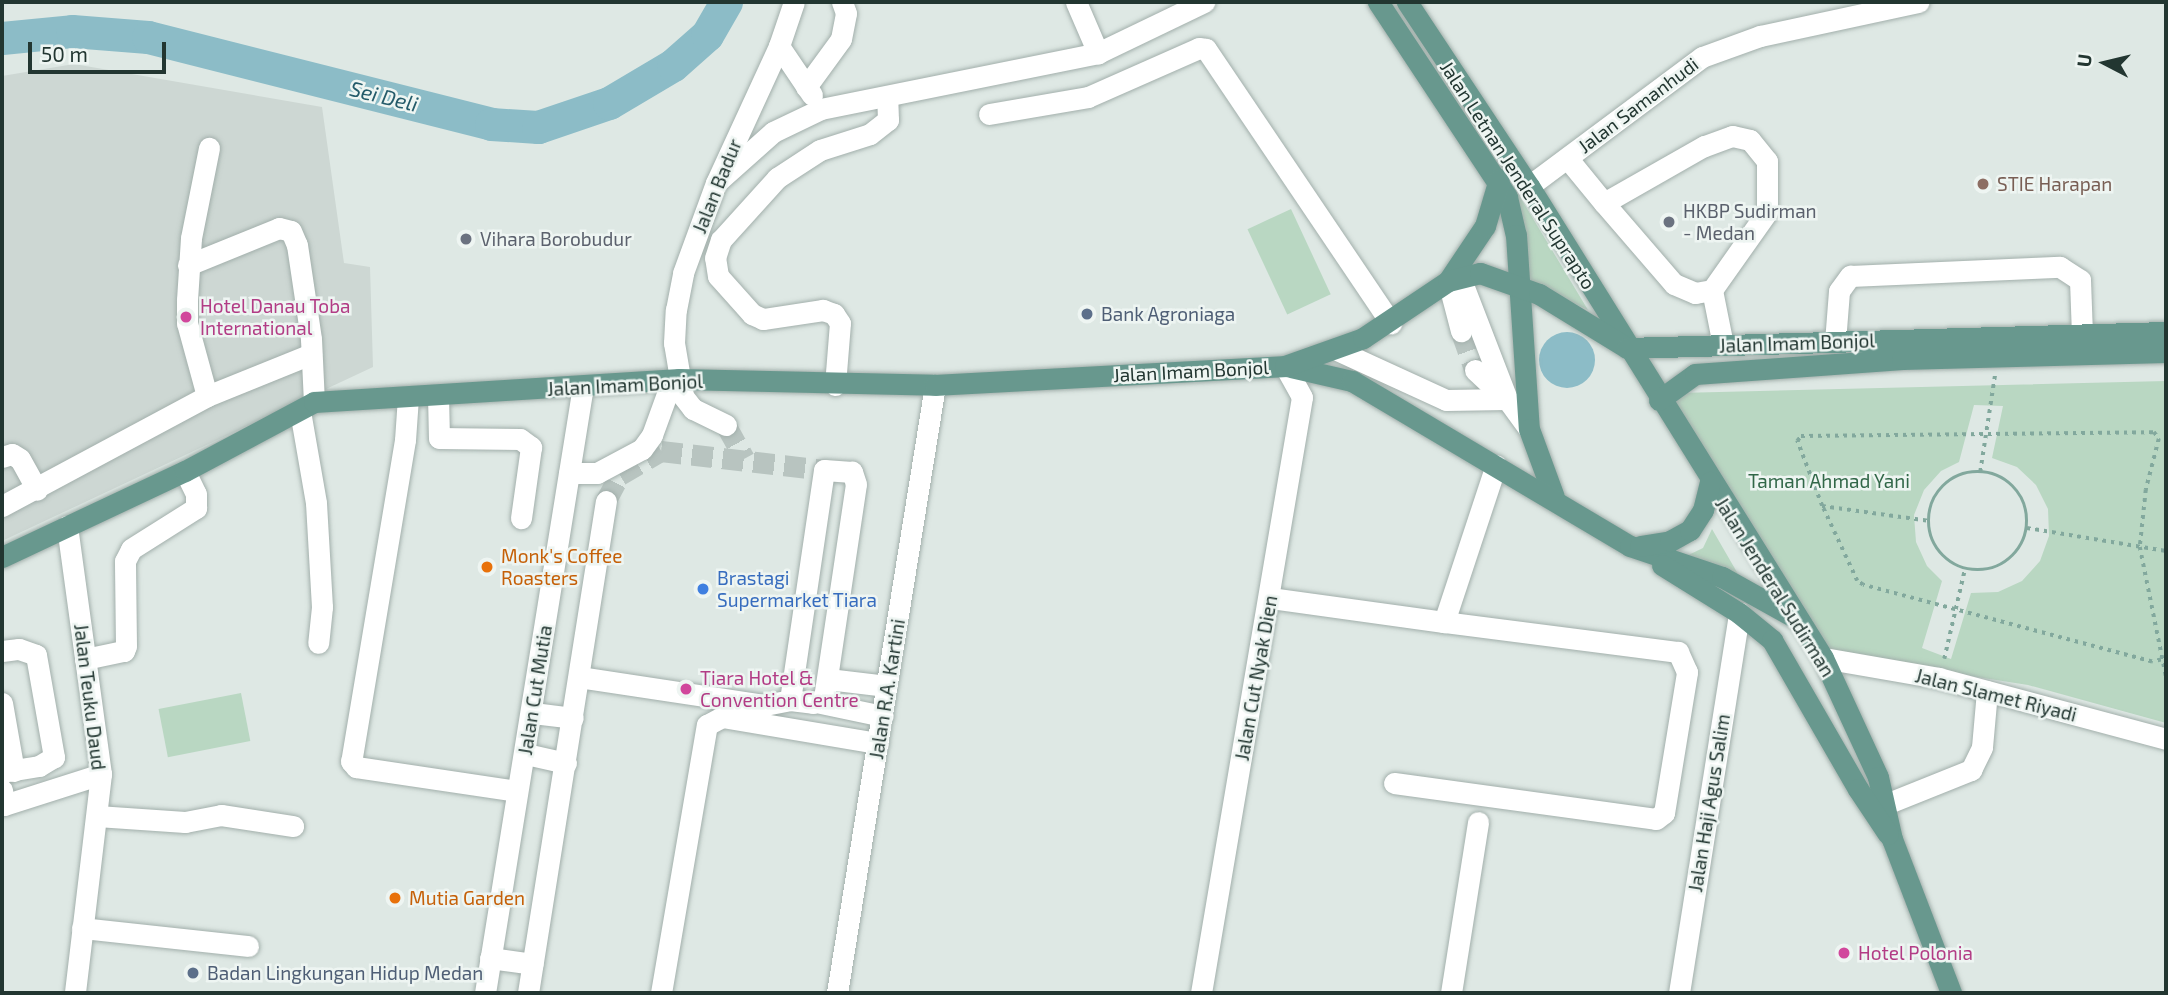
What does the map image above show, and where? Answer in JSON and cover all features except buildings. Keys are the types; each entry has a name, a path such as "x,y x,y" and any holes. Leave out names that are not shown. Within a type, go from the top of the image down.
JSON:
{"main road":[{"name":"Jalan Letnan Jenderal Suprapto","path":"1378,2 1499,179 1512,215 1520,285 1529,429 1554,497"},
{"name":"Jalan Letnan Jenderal Suprapto","path":"1407,2 1529,186 1630,348"},
{"name":"Jalan Imam Bonjol","path":"2,557 185,471 307,406 675,379 835,385 934,385 1285,366 1337,350 1391,323 1454,279 1485,226 1499,179"},
{"path":"1454,279 1491,274 1520,285 1630,348"},
{"name":"Jalan Imam Bonjol","path":"1630,348 2166,332"},
{"name":"Jalan Jenderal Sudirman","path":"1630,348 1710,482 1824,658 1878,777 1892,839 1951,993"},
{"name":"Jalan Imam Bonjol","path":"1659,400 1695,374 1998,356 2166,352"},
{"name":"Jalan Imam Bonjol","path":"1285,366 1352,381 1554,497 1630,546 1722,577 1799,620"},
{"path":"1630,546 1657,545 1690,530 1703,510 1710,482"},
{"name":"Jalan Jenderal Sudirman","path":"1630,546 1739,613 1785,658 1858,789 1892,839"}],"street":[{"name":"Jalan Badur","path":"675,379 676,310 683,273 716,183 779,46 794,2"},
{"path":"806,87 841,39 846,13 842,2"},
{"path":"1076,2 1098,52"},
{"path":"716,183 773,132 821,109 1098,52 1204,2"},
{"name":"Jalan Samanhudi","path":"1529,186 1702,57 1760,36 1918,2"},
{"path":"779,46 821,109"},
{"path":"989,114 1088,97 1199,48 1206,49 1391,323"},
{"path":"835,385 840,323 834,313 823,310 763,319 752,314 718,276 715,258 721,240 777,178 820,150 870,134 888,120 887,97"},
{"path":"1568,159 1604,203 1674,284 1695,293 1712,290 1767,212 1767,161 1750,140 1732,136 1704,146 1604,203"},
{"path":"207,396 187,323 188,265 209,148"},
{"path":"188,265 286,227 297,245 311,354 307,406 323,607 318,643"},
{"path":"1835,342 1839,291 1850,276 2060,267 2080,280 2082,335"},
{"path":"1454,279 1461,331"},
{"path":"1454,279 1507,400"},
{"path":"1712,290 1724,345"},
{"path":"1337,350 1446,400 1507,400"},
{"path":"2,506 37,490 207,396 311,354"},
{"name":"Jalan Cut Nyak Dien","path":"1200,993 1271,598 1302,397 1285,366"},
{"path":"1475,370 1507,400 1529,429"},
{"path":"675,379 693,409 726,425"},
{"path":"569,473 597,473 642,449 652,435 675,379"},
{"name":"Jalan R.A. Kartini","path":"837,993 934,385"},
{"name":"Jalan Cut Mutia","path":"485,993 516,791 533,713 583,386"},
{"path":"438,395 439,438 520,439 531,447 521,518"},
{"path":"408,397 405,440 351,761 356,767 516,791"},
{"path":"2,457 12,454 20,459 37,490"},
{"path":"1444,622 1496,465"},
{"path":"790,700 824,470 852,472 856,484 828,678 824,698 816,702"},
{"path":"85,659 124,651 125,561 131,549 196,508 196,494 185,471"},
{"path":"528,993 606,501"},
{"name":"Jalan Teuku Daud","path":"67,526 101,774 75,993"},
{"path":"1271,598 1392,618 1444,622 1678,652 1687,672 1664,813 1656,819 1394,783"},
{"name":"Jalan Haji Agus Salim","path":"1679,993 1739,613"},
{"path":"2,651 19,649 36,655 54,757 38,766 8,772 2,703"},
{"name":"Jalan Slamet Riyadi","path":"1824,658 1939,678 2166,738"},
{"path":"579,677 878,743"},
{"path":"828,678 887,686"},
{"path":"1886,804 1971,770 1982,747 1987,691"},
{"path":"662,993 707,725 723,707 765,705 790,700 816,702 883,716"},
{"path":"533,713 573,718"},
{"path":"526,754 566,763"},
{"path":"38,766 44,792"},
{"path":"2,790 4,805 101,774"},
{"path":"97,816 185,822 221,815 293,826"},
{"path":"1451,993 1478,822"},
{"path":"82,928 248,946"},
{"path":"490,958 533,964"}],"path":[{"path":"1980,472 1998,356"},
{"path":"2161,660 2152,662 1857,581 1797,448 1801,436 2158,434 2146,490 2140,547 2166,676"},
{"path":"1980,472 1996,475 2021,496 2027,528 2011,558 1981,570 1965,568 1939,551 1930,522 1932,506 1945,486 1964,474 1980,472"},
{"path":"1822,506 1930,522"},
{"path":"2027,528 2166,551"},
{"path":"1939,678 1965,568"}],"shaded area":[{"name":"Hotel Danau Toba International","path":"74,64 322,107 344,263 370,267 373,367 2,541 2,76"}],"green space":[{"path":"1511,182 1588,310 1526,280 1522,217"},
{"path":"1291,209 1331,294 1287,314 1247,229"},
{"name":"Taman Ahmad Yani","path":"2166,381 2166,723 2028,685 1824,653 1674,407 1678,393","holes":["1974,405 2003,406 1992,458 2017,467 2036,485 2048,509 2049,536 2040,561 2022,581 1998,592 1971,593 1951,659 1922,648 1942,581 1927,566 1916,542 1914,515 1924,490 1941,471 1959,462"]},
{"path":"1712,529 1738,574 1678,560 1703,548"},
{"path":"241,693 250,741 168,757 159,709"}],"water":[{"path":"1567,332 1582,337 1590,345 1595,360 1590,375 1582,383 1567,388 1552,383 1544,375 1539,360 1544,345 1552,337"}],"waterway":[{"name":"Sei Deli","path":"2,38 72,31 148,37 491,124 538,127 609,103 673,65 707,35 726,2"}],"tunnel":[{"path":"1461,331 1475,370"},
{"path":"726,425 744,458"},
{"path":"606,501 620,475 661,451 824,470"}],"place":[{"name":"STIE Harapan","path":"1983,184"},
{"name":"HKBP Sudirman - Medan","path":"1669,222"},
{"name":"Vihara Borobudur","path":"466,239"},
{"name":"Bank Agroniaga","path":"1087,314"},
{"name":"Hotel Danau Toba International","path":"186,317"},
{"name":"Monk's Coffee Roasters","path":"487,567"},
{"name":"Brastagi Supermarket Tiara","path":"703,589"},
{"name":"Tiara Hotel & Convention Centre","path":"686,689"},
{"name":"Mutia Garden","path":"395,898"},
{"name":"Hotel Polonia","path":"1844,953"},
{"name":"Badan Lingkungan Hidup Medan","path":"193,973"}]}
